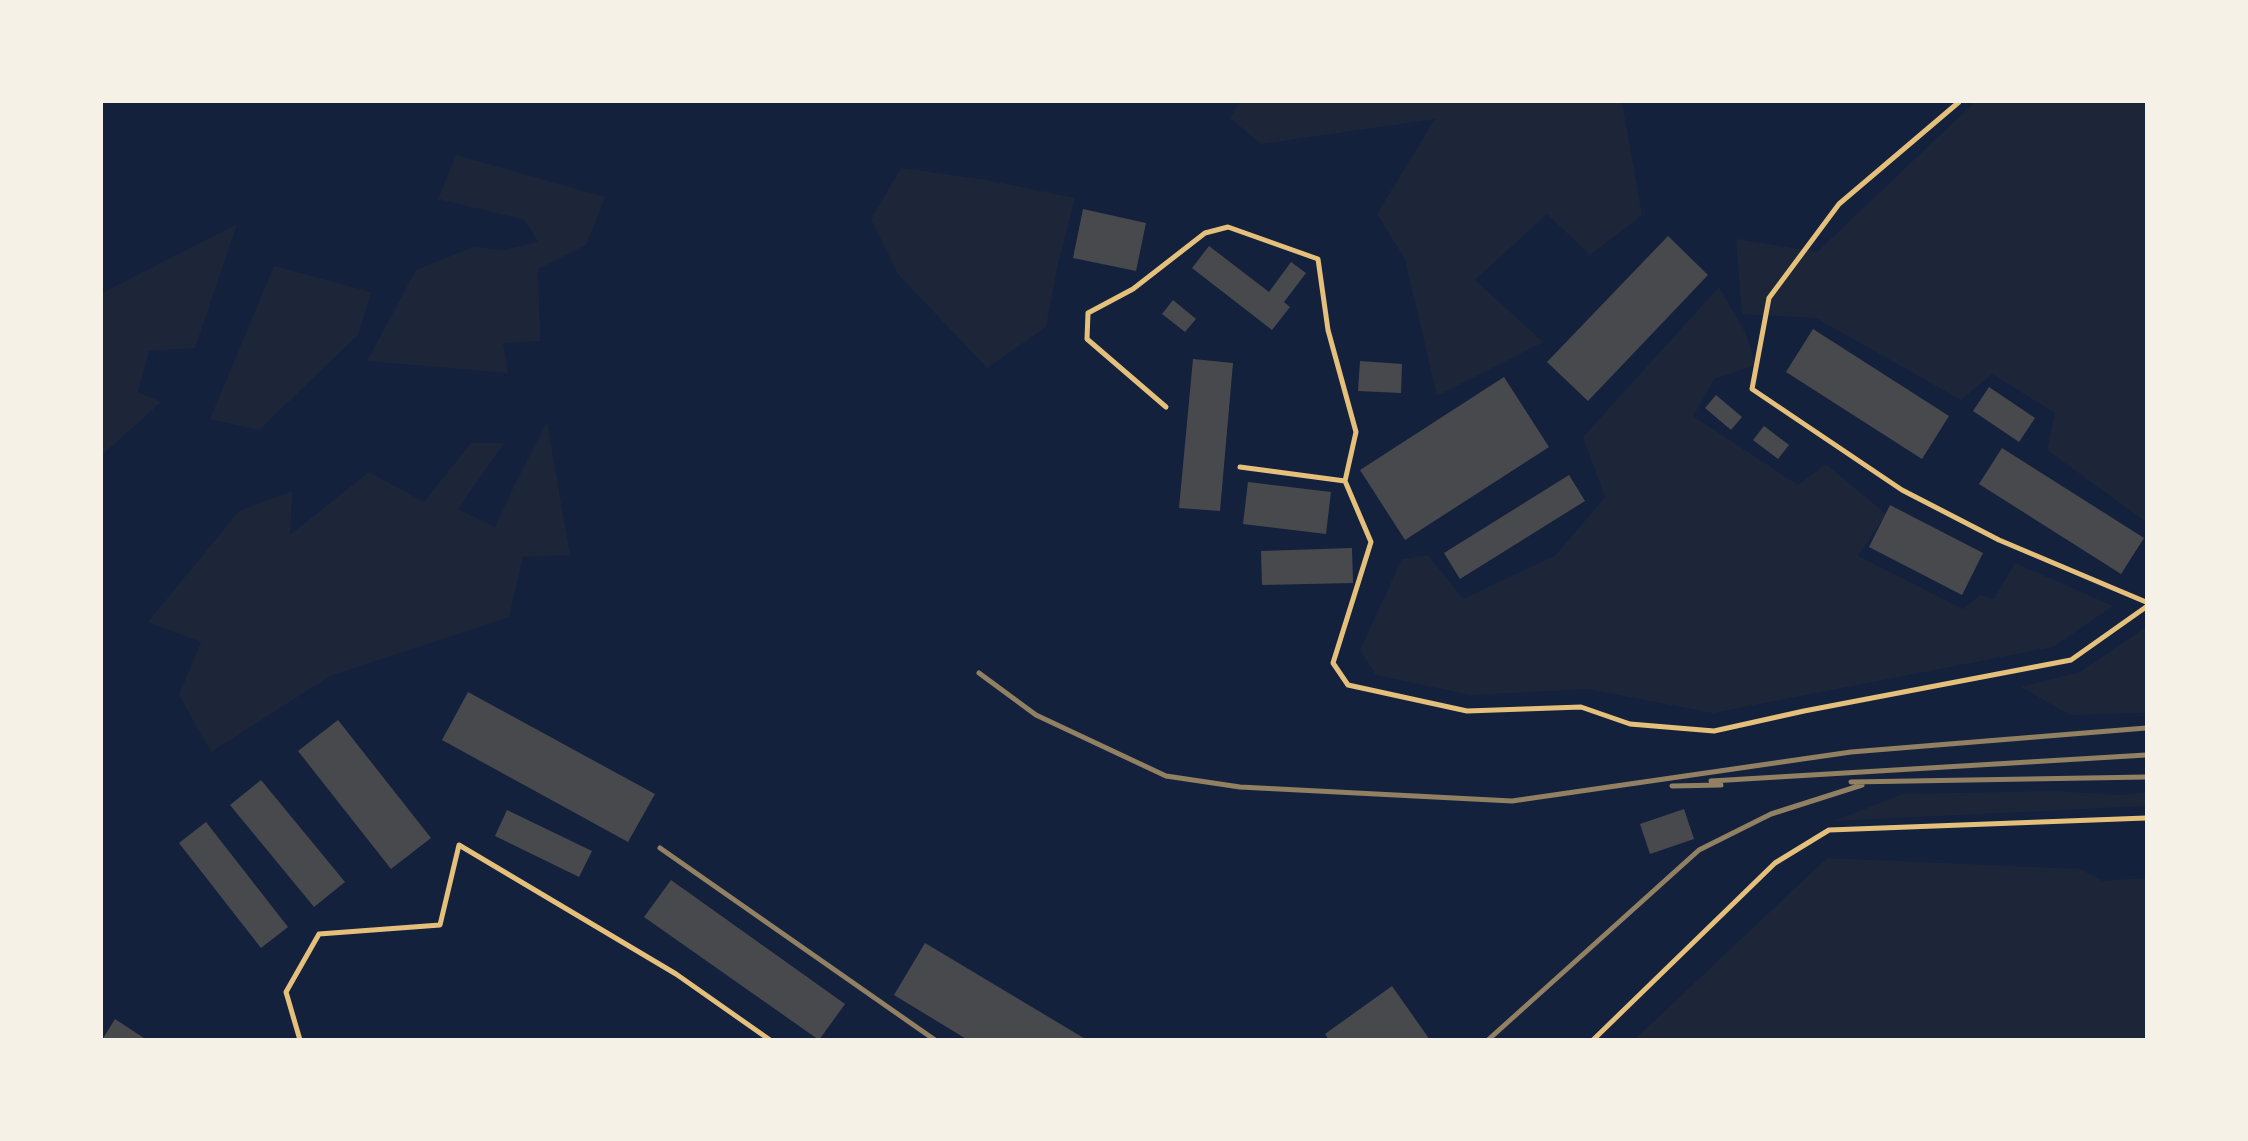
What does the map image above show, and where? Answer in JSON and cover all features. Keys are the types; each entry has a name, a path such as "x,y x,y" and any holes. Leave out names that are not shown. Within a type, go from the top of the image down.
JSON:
{"lane":[{"path":"1959,102 1839,204 1769,299 1752,389 1902,490 1999,540 2147,604"},
{"path":"1166,407 1087,340 1088,313 1133,289 1205,233 1228,227 1318,259 1328,330 1356,432 1345,481 1371,542 1333,663 1348,685 1467,711 1581,707 1630,724 1714,731 2071,660 2147,604"},
{"path":"1240,467 1345,481"},
{"path":"1593,1040 1775,863 1829,830 2147,818"},
{"path":"300,1040 286,992 320,934 440,925 459,845 676,974 770,1040"}],"shaded area":[{"path":"1240,102 1622,102 1642,215 1590,255 1547,214 1475,280 1543,342 1437,396 1405,259 1377,214 1435,119 1261,144 1230,118"},
{"path":"1975,102 2146,102 2146,522 2047,450 2055,413 1992,374 1961,400 1816,318 1742,314 1736,239 1817,252"},
{"path":"456,155 605,197 586,245 538,269 540,341 503,343 508,373 367,361 416,270 473,247 504,250 538,242 525,220 438,199"},
{"path":"901,168 987,180 1075,198 1057,268 1046,327 987,368 898,274 871,219"},
{"path":"237,224 195,348 149,351 138,392 161,402 102,455 102,293"},
{"path":"274,266 371,292 358,335 259,430 210,419"},
{"path":"1719,287 1745,332 1756,365 1714,379 1693,416 1798,485 1826,464 1886,514 1858,556 1963,609 1980,595 1994,599 2015,563 2113,606 2053,647 1713,713 1587,689 1471,695 1376,675 1360,650 1402,559 1428,555 1463,599 1556,555 1605,497 1583,437"},
{"path":"547,422 570,555 523,557 509,617 330,676 211,752 179,695 201,642 148,622 239,511 292,491 290,535 369,472 424,502 471,443 504,443 458,509 495,527"},
{"path":"2146,627 2146,713 2070,715 2021,687 2080,672"},
{"path":"2055,791 2119,795 2146,792 2146,806 1834,821 1903,794"},
{"path":"1827,858 2080,869 2103,881 2146,878 2146,1039 1635,1039"}],"building":[{"path":"1083,209 1146,223 1136,271 1073,258"},
{"path":"1668,236 1708,275 1588,401 1547,362"},
{"path":"1209,246 1269,292 1291,262 1306,273 1284,302 1290,307 1272,330 1192,268"},
{"path":"1173,300 1196,319 1185,332 1162,314"},
{"path":"1813,329 1949,416 1922,459 1786,372"},
{"path":"1193,359 1233,363 1220,511 1179,508"},
{"path":"1360,361 1402,364 1401,393 1358,391"},
{"path":"1504,377 1549,447 1405,540 1360,470"},
{"path":"1989,387 2035,418 2019,442 1973,411"},
{"path":"1716,395 1742,417 1731,430 1705,408"},
{"path":"1764,426 1789,445 1778,459 1753,440"},
{"path":"2002,448 2144,538 2121,574 1979,484"},
{"path":"1569,475 1585,501 1460,579 1444,553"},
{"path":"1248,482 1331,492 1326,534 1243,524"},
{"path":"1890,505 1983,553 1962,595 1869,547"},
{"path":"1352,548 1353,583 1262,585 1261,551"},
{"path":"468,692 655,794 628,842 442,740"},
{"path":"338,720 431,838 391,869 298,751"},
{"path":"261,780 345,882 314,907 230,805"},
{"path":"1684,809 1694,839 1650,854 1640,824"},
{"path":"507,810 592,851 579,877 495,836"},
{"path":"206,822 288,927 261,948 179,843"},
{"path":"671,880 845,1004 819,1040 644,917"},
{"path":"925,943 1087,1040 968,1040 894,995"},
{"path":"1392,986 1430,1040 1329,1040 1325,1034"},
{"path":"115,1019 147,1040 102,1040"}],"railway":[{"path":"979,673 1036,715 1166,776 1240,787 1512,801 1851,752 2146,728"},
{"path":"1711,781 2146,755"},
{"path":"1851,782 2146,777"},
{"path":"1672,786 1721,785"},
{"path":"1488,1040 1699,850 1771,814 1862,785"},
{"path":"660,848 935,1040"}]}
